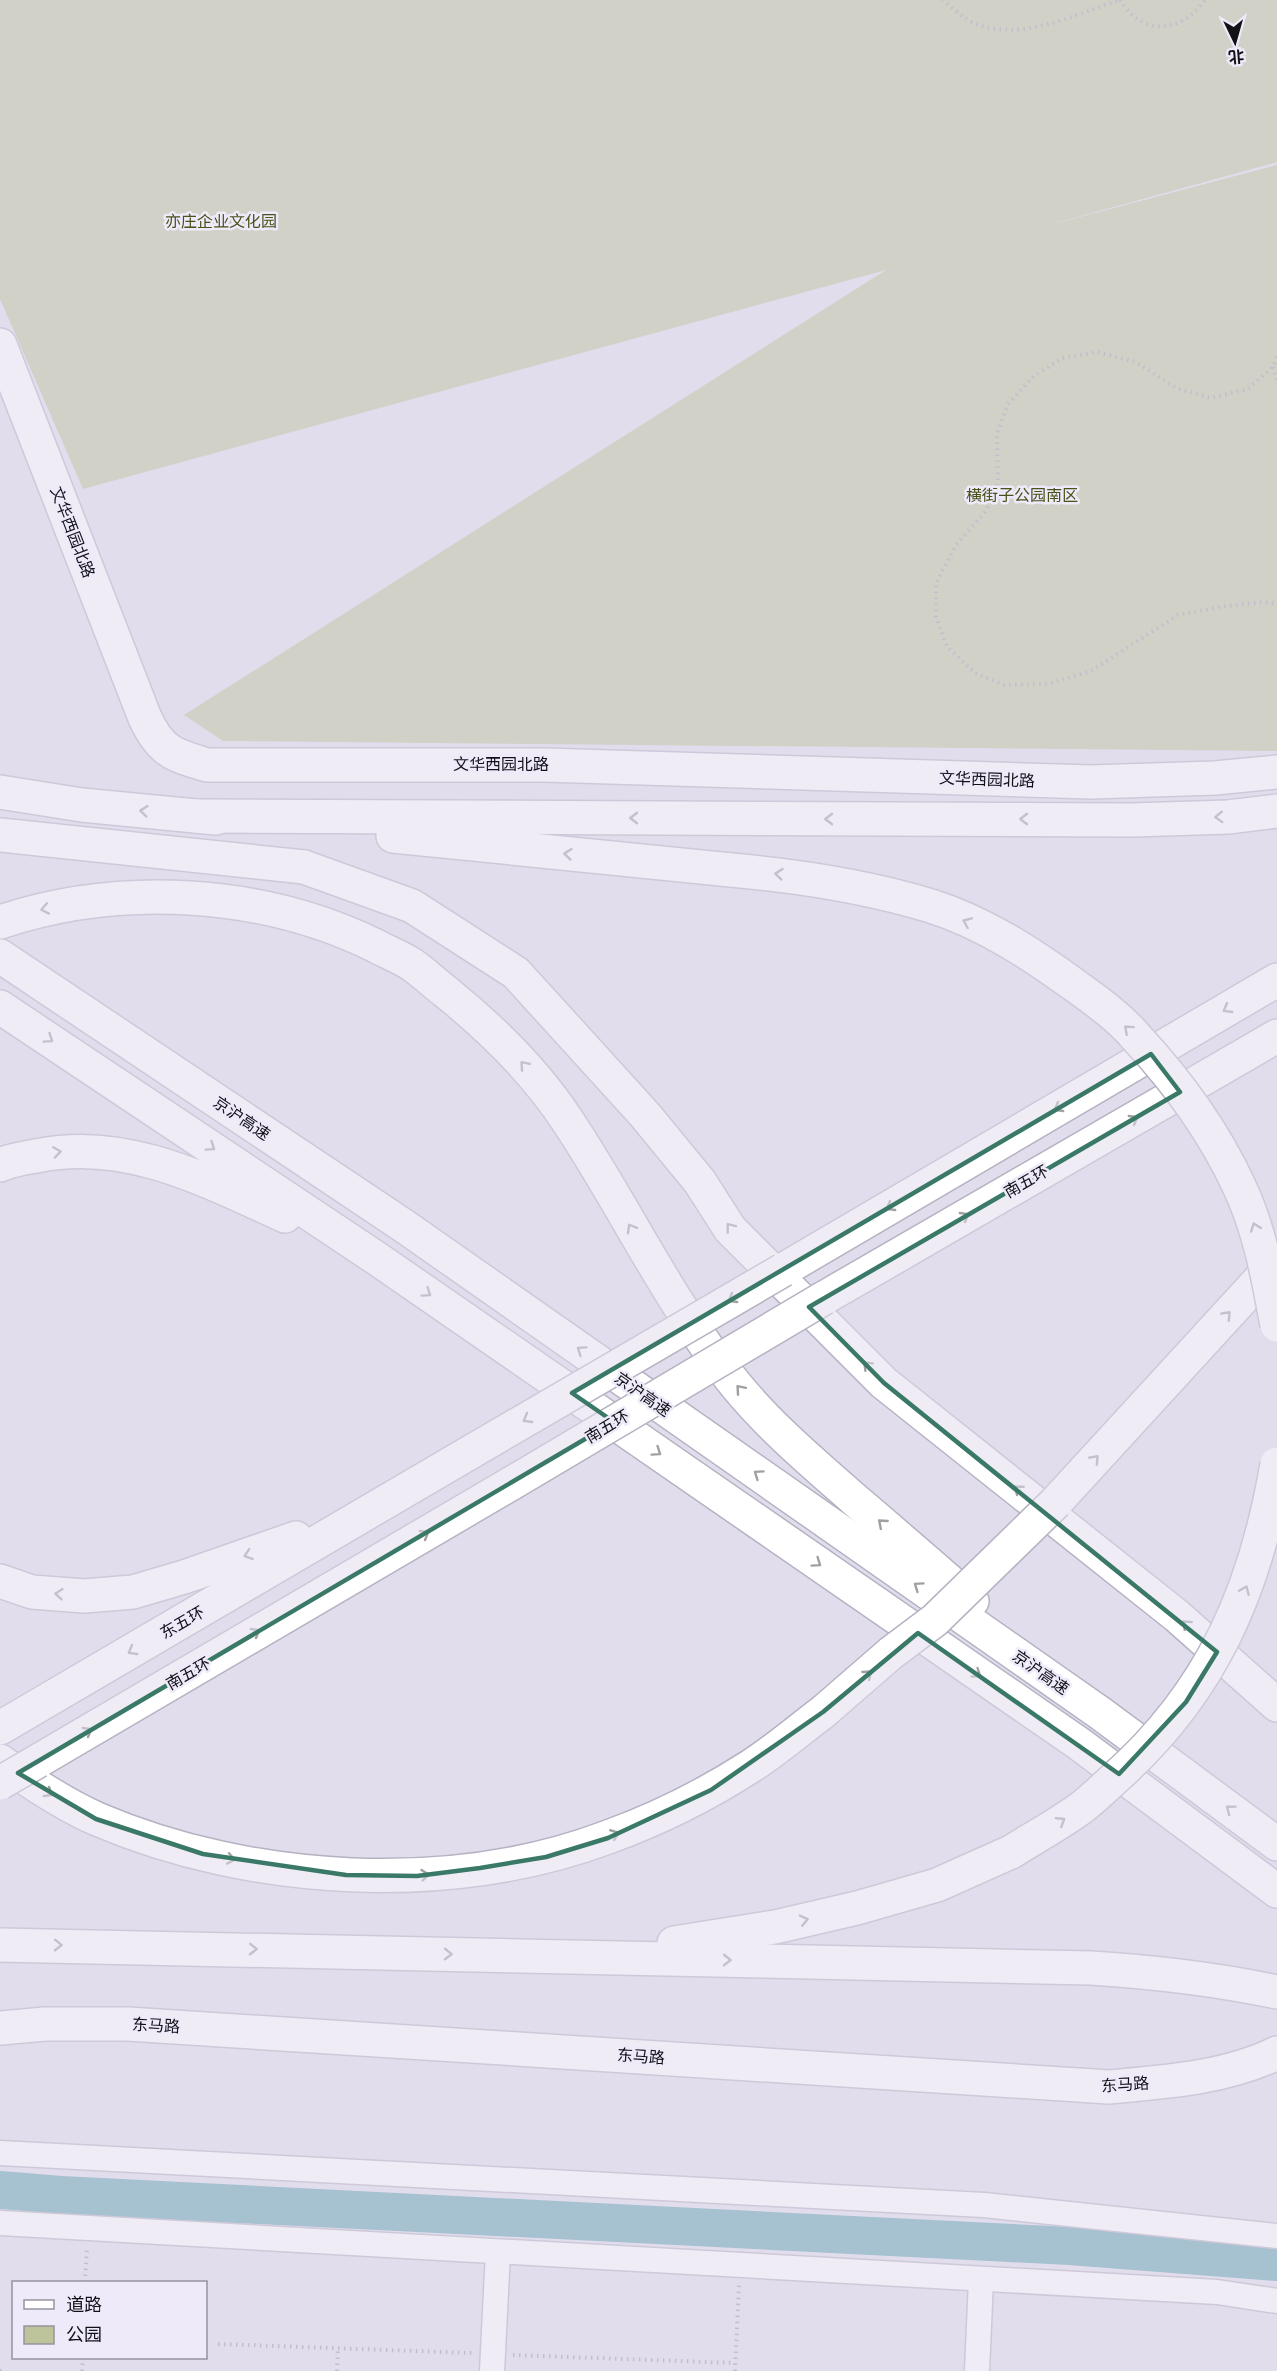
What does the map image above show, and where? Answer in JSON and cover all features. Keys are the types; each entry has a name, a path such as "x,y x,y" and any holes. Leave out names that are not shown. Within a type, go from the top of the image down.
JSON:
{"main road":[{"name":"文华西园北路","path":"0,345 145,718 153,736 164,748 181,757 207,765 546,765 1091,782 1215,778 1277,772"},
{"path":"0,792 82,805 804,877 864,889 933,907 999,935 1045,964 1096,1001 1135,1035 1174,1082 1211,1136 1240,1186 1263,1248 1277,1325"},
{"path":"196,816 1132,820 1228,817 1277,811"},
{"path":"0,835 304,867 412,906 516,973 652,1123 700,1182 730,1228 884,1383 1177,1616 1277,1705"},
{"path":"0,922 32,912 92,901 165,898 225,901 296,915 351,934 410,963 461,1004 524,1063 568,1121 685,1316 734,1382 776,1430 1100,1713"},
{"name":"京沪高速","path":"0,956 404,1226 1100,1713 1277,1844"},
{"path":"0,1581 32,1592 84,1596 133,1592 184,1577 363,1515 1277,980"},
{"path":"0,1007 379,1260 1078,1743 1277,1891"},
{"name":"南五环","path":"0,1783 824,1298 1277,1036"},
{"path":"0,1165 61,1150 101,1151 146,1159 196,1175 379,1260"},
{"path":"0,1761 46,1792 96,1819 145,1837 203,1854 273,1867 346,1875 417,1876 546,1857 608,1838 711,1790 752,1765 823,1712 891,1653 934,1620 1056,1502 1277,1261"},
{"path":"538,1956 679,1943 775,1927 857,1908 937,1885 1011,1852 1083,1807 1138,1758 1186,1702 1224,1641 1250,1578 1269,1513 1277,1464"},
{"name":"东五环","path":"0,1728 363,1515"},
{"path":"0,1945 1091,1968 1162,1972 1224,1980 1277,1992"},
{"name":"东马路","path":"0,2028 45,2024 128,2024 298,2033 1109,2087 1219,2073 1277,2053"}],"street":[{"path":"0,2153 984,2205 1277,2236"},
{"path":"0,2223 1217,2292 1277,2301"},
{"path":"492,2371 498,2253"},
{"path":"977,2371 981,2280"}],"path":[{"path":"942,0 974,23 992,29 1014,31 1032,28 1120,0 1139,21 1161,27 1179,24 1194,14 1205,0"},
{"path":"1277,357 1273,367 1248,389 1210,398 1176,388 1136,362 1097,352 1062,358 1034,376 1008,404 997,433 998,483 985,512 956,545 936,583 936,617 947,647 975,673 1004,685 1048,684 1091,671 1178,615 1264,602 1277,604"},
{"path":"1273,367 1277,380"},
{"path":"85,2281 87,2229"},
{"path":"735,2371 740,2266"},
{"path":"337,2371 338,2348"},
{"path":"0,2371 6,2371"}],"highlighted area":[{"path":"1151,1054 1180,1092 809,1307 884,1383 1217,1652 1186,1702 1119,1774 918,1633 823,1712 711,1790 608,1838 546,1857 480,1868 417,1876 346,1875 203,1854 96,1819 18,1773 512,1483 614,1422 572,1393"}],"green space":[{"path":"0,0 1277,0 1277,162 1034,229 1277,165 1277,751 223,741 184,715 886,270 83,489 0,299"}],"waterway":[{"path":"0,2190 61,2195 1070,2246 1277,2262"}],"park label":[{"name":"亦庄企业文化园","path":"221,221"},
{"name":"横街子公园南区","path":"1022,495"}]}
